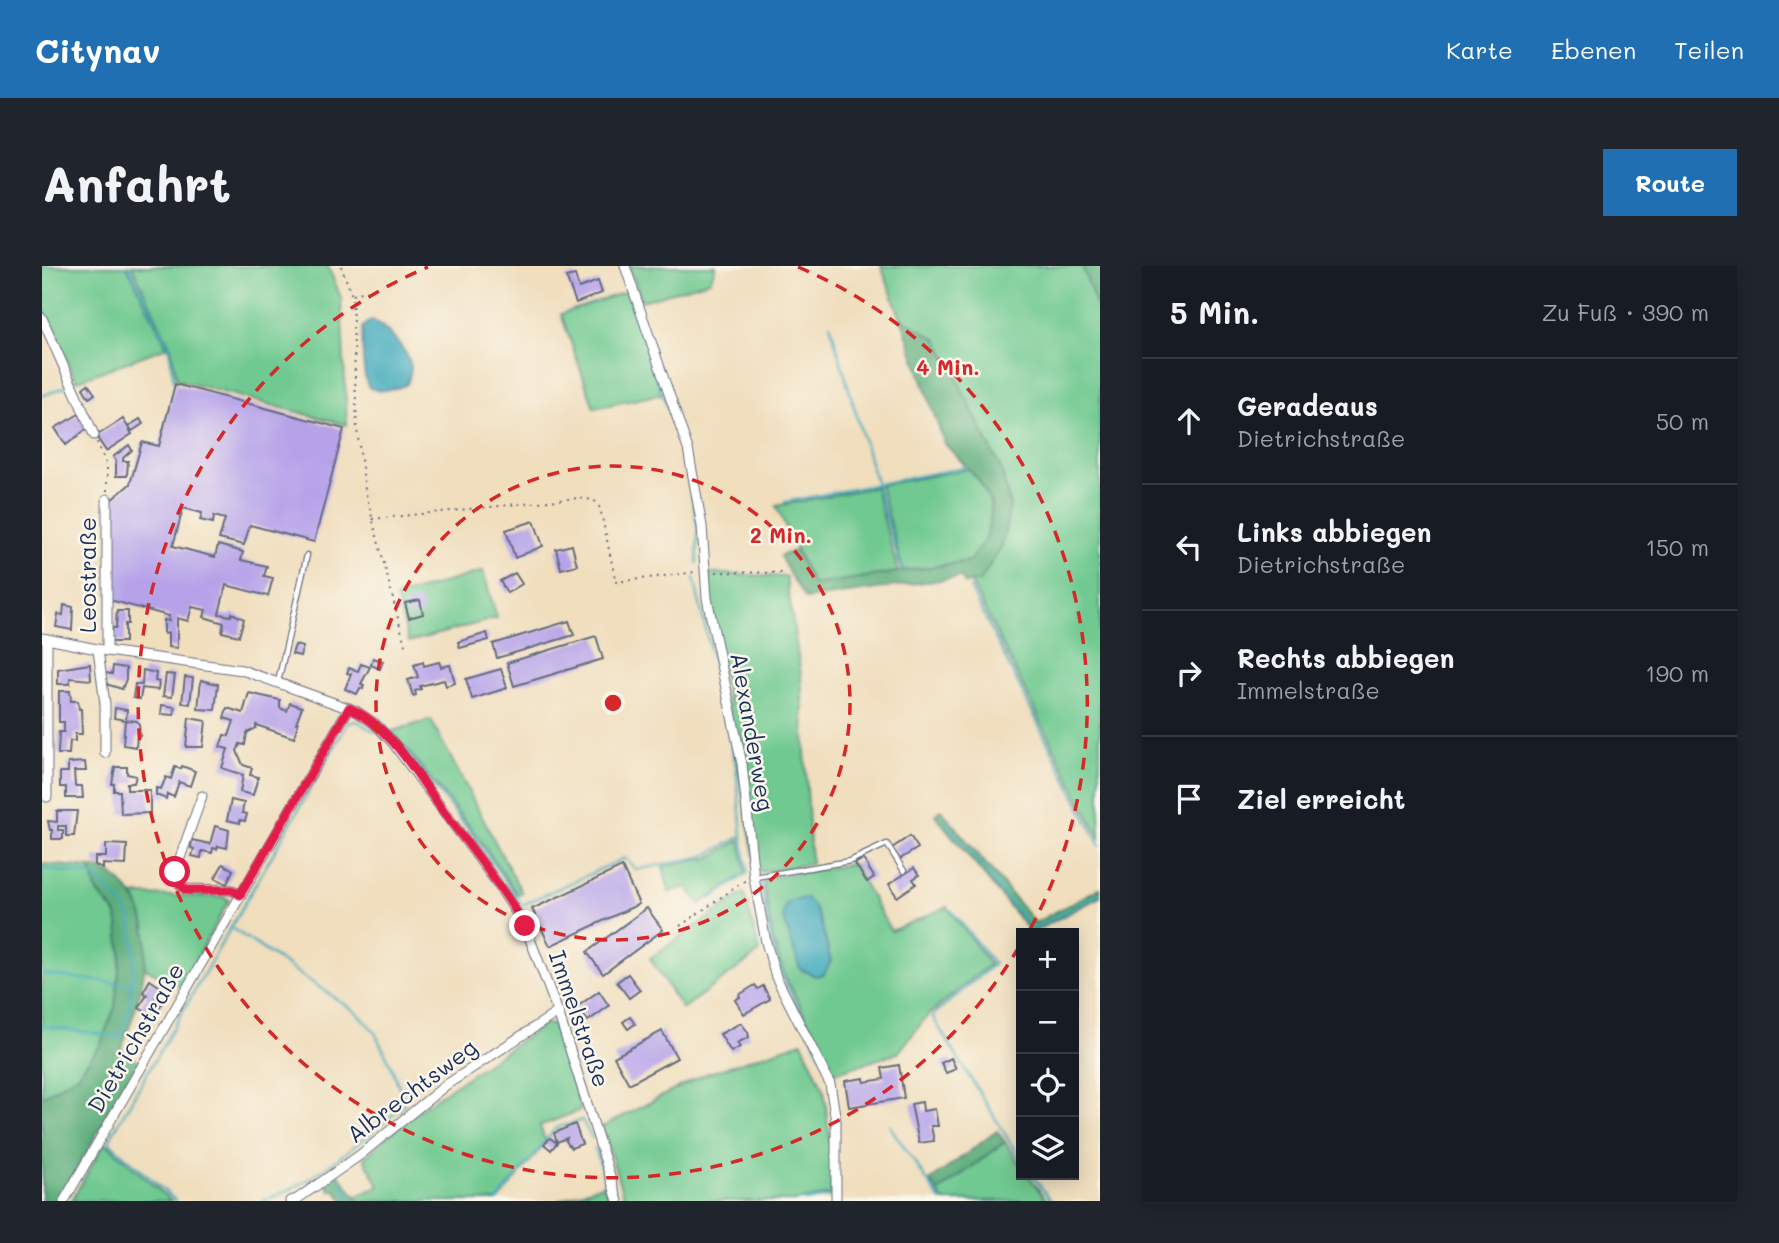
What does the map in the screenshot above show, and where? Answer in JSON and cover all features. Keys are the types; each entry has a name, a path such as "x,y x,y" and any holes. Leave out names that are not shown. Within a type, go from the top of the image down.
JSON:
{"street":[{"name":"Alexanderweg","path":"625,266 688,449 702,526 707,598 742,764 754,878 766,942 776,977 830,1084 836,1121 836,1201"},
{"path":"42,318 94,435"},
{"name":"Leostraße","path":"102,650 107,499"},
{"path":"45,638 47,797"},
{"name":"Immelstraße","path":"45,638 102,650 242,670 349,708 366,717 393,743 512,904 525,926 558,1012 618,1201"},
{"path":"102,650 105,753"},
{"name":"Dietrichstraße","path":"64,1201 349,708"},
{"path":"202,796 175,872 175,879 186,890 232,890 240,895"},
{"name":"Albrechtsweg","path":"290,1201 297,1199 360,1155 446,1085 558,1012"}],"lane":[{"path":"278,683 307,555"},
{"path":"754,878 850,861 887,844 904,871"}],"path":[{"path":"341,266 352,296 357,429 372,519 406,649"},
{"path":"352,296 367,290"},
{"path":"94,435 107,466 107,499"},
{"path":"372,519 578,498 594,500 600,508 616,582 704,571 786,573"},
{"path":"680,926 744,881 754,878"}],"green space":[{"path":"42,266 127,266 167,347 76,381 42,306"},
{"path":"132,266 328,266 341,298 347,425 177,380 171,348"},
{"path":"629,266 716,266 710,281 642,301"},
{"path":"881,266 1082,266 1100,316 1100,839 971,583 980,581 1010,505 938,340 901,318"},
{"path":"1082,266 1100,266 1100,316"},
{"path":"627,291 662,394 594,408 561,314"},
{"path":"901,318 938,340 1001,469 1010,505 1002,546 980,581 965,584 961,577 806,599 780,556 795,550 813,585 970,561 987,536 992,506 979,480 944,443"},
{"path":"969,469 986,492 989,501 990,528 985,540 970,561 903,571 880,485"},
{"path":"875,487 898,572 813,585 776,506"},
{"path":"483,571 497,618 409,642 396,597"},
{"path":"709,573 786,577 801,676 811,864 761,872 755,863 710,598"},
{"path":"431,720 522,893 518,895 478,837 392,731"},
{"path":"941,810 1035,923 1100,888 1100,897 1041,928 1027,928 935,815"},
{"path":"740,840 746,873 700,904 687,887 669,892 663,866 708,858"},
{"path":"42,864 91,868 96,890 117,915 121,952 115,1007 100,1046 77,1075 42,1097"},
{"path":"853,864 891,931 947,907 990,964 928,1015 898,1053 834,1073 785,976 773,940 764,884 765,878"},
{"path":"91,868 107,872 127,889 138,905 144,924 145,967 121,1050 139,1061 58,1201 42,1201 42,1097 77,1075 100,1046 115,1007 121,952 117,915 96,890"},
{"path":"744,893 760,952 682,1009 650,958"},
{"path":"134,895 225,897 229,900 181,987 143,967 145,930"},
{"path":"545,1024 553,1025 581,1110 540,1126 546,1142 498,1201 359,1201 355,1197 379,1186 364,1158 414,1113"},
{"path":"802,1042 824,1090 831,1151 832,1194 796,1201 625,1201 602,1127 703,1075"},
{"path":"997,1131 1005,1142 938,1192 930,1181"},
{"path":"105,1142 171,1201 71,1201"},
{"path":"1005,1142 1016,1158 1016,1180 1032,1180 1047,1201 944,1201 938,1192"},
{"path":"339,1174 359,1201 344,1201 334,1189 331,1191 326,1183"},
{"path":"604,1184 609,1201 558,1201"}],"water":[{"path":"372,320 390,334 406,354 411,367 407,384 382,390 369,387 363,358 363,327"},
{"path":"805,898 819,918 831,961 824,974 815,976 800,969 783,917 785,905"}],"building":[{"path":"575,275 579,288 598,281 602,293 576,303 566,277"},
{"path":"88,384 95,394 89,398 83,388"},
{"path":"175,384 344,429 314,542 250,525 244,545 219,539 225,519 214,516 213,523 200,520 202,513 183,508 173,546 215,557 218,545 243,552 241,560 267,566 264,576 273,578 268,596 226,585 219,614 231,616 232,613 244,619 239,636 222,632 224,623 204,617 206,610 192,607 188,621 177,618 177,648 168,647 168,633 164,634 164,620 169,621 169,616 110,600 110,501 130,484 142,442 159,446"},
{"path":"79,414 88,428 66,445 55,428"},
{"path":"123,419 132,434 106,451 96,436"},
{"path":"140,419 143,424 132,431 129,426"},
{"path":"129,445 132,450 123,458 123,461 128,461 127,476 116,476 116,461 113,457"},
{"path":"534,521 543,546 515,558 506,530"},
{"path":"572,545 577,565 561,569 556,549"},
{"path":"515,573 522,584 507,593 500,581"},
{"path":"420,600 423,614 409,618 405,603"},
{"path":"64,605 73,607 72,630 56,627 58,614 63,615"},
{"path":"117,611 128,611 125,642 112,642 110,637 112,628 116,628"},
{"path":"569,621 574,635 497,658 493,644"},
{"path":"487,633 489,640 460,648 458,642"},
{"path":"596,636 603,659 514,686 507,663"},
{"path":"295,645 303,647 300,656 292,654"},
{"path":"373,658 383,661 380,669 371,665"},
{"path":"423,662 424,666 439,662 441,667 450,665 455,683 446,686 444,680 420,686 421,689 415,691 416,695 413,696 408,680 418,677 414,665"},
{"path":"90,664 91,680 70,678 70,684 58,684 58,669"},
{"path":"361,664 370,667 361,684 364,685 363,689 360,688 357,694 345,689 351,674 347,673 349,668 358,671"},
{"path":"113,666 126,668 122,689 106,684 105,673 112,674"},
{"path":"501,669 507,688 472,699 466,679"},
{"path":"143,670 156,673 158,690 142,688 140,699 133,698 135,684 142,685"},
{"path":"166,674 175,675 172,697 163,696"},
{"path":"185,677 193,678 190,704 182,703"},
{"path":"201,680 218,684 215,710 198,709"},
{"path":"59,691 70,691 71,701 78,701 81,709 82,734 75,734 75,741 70,741 69,754 58,754 59,732 64,732 64,722 59,722"},
{"path":"249,693 280,700 280,708 287,711 290,703 302,707 294,738 256,725 256,728 247,733 245,745 240,744 237,751 243,765 252,768 250,775 258,777 253,795 240,792 243,775 222,768 228,749 220,747 224,735 229,736 234,721 224,718 227,708 243,713"},
{"path":"162,705 175,707 174,715 161,714"},
{"path":"115,708 127,710 126,720 137,721 139,724 140,735 136,747 123,745 125,720 114,718"},
{"path":"189,718 206,721 203,747 186,747"},
{"path":"85,762 86,771 74,771 75,786 82,786 83,798 66,798 66,787 60,787 60,772 68,772 68,763"},
{"path":"182,766 195,771 190,786 179,782 174,797 167,794 166,799 156,795 156,788 161,789 166,777 171,779 175,767 181,769"},
{"path":"115,767 127,767 127,774 136,776 134,783 127,783 127,790 150,790 150,813 121,814 120,791 114,791 112,784"},
{"path":"231,800 244,803 242,813 247,814 245,821 240,820 240,823 227,820"},
{"path":"57,811 77,811 74,836 66,836 66,826 58,826 58,830 63,830 63,839 52,839 48,821 57,822"},
{"path":"215,826 229,830 227,848 218,846 217,849 213,848 212,853 202,851 201,858 192,856 192,840 210,844"},
{"path":"910,836 918,848 900,859 892,848"},
{"path":"106,844 127,845 126,865 103,864 103,869 95,865 95,857 106,857"},
{"path":"863,859 874,877 867,882 855,864"},
{"path":"223,864 233,870 227,884 215,878"},
{"path":"622,867 639,904 550,946 532,909"},
{"path":"914,868 919,875 913,879 916,884 897,897 889,884"},
{"path":"647,908 663,930 603,974 587,952"},
{"path":"628,974 640,990 629,998 617,982"},
{"path":"150,980 162,988 155,999 162,1003 154,1017 139,1008 147,995 143,992"},
{"path":"755,985 758,989 763,986 770,999 744,1014 735,1000"},
{"path":"599,991 609,1006 588,1021 577,1007"},
{"path":"630,1017 635,1024 628,1029 623,1022"},
{"path":"741,1023 749,1037 737,1043 740,1047 731,1052 720,1034"},
{"path":"662,1031 677,1058 629,1084 614,1057"},
{"path":"951,1058 956,1069 946,1073 941,1063"},
{"path":"899,1065 904,1098 849,1107 845,1081 884,1079 882,1068"},
{"path":"922,1102 923,1111 935,1109 938,1126 931,1126 934,1141 919,1143 911,1104"},
{"path":"575,1124 582,1144 571,1148 567,1138 557,1142 554,1133"},
{"path":"550,1138 557,1143 551,1150 544,1144"}],"waterway":[{"path":"129,266 169,347 174,382"},
{"path":"622,270 686,465 698,529 697,563"},
{"path":"830,324 901,569"},
{"path":"42,396 67,386"},
{"path":"785,502 966,467"},
{"path":"694,578 736,765 748,873 711,899"},
{"path":"970,588 1100,846"},
{"path":"379,718 476,839 522,905 625,858 636,870 704,856 742,836"},
{"path":"176,1201 110,1143 110,1138 348,723 357,721 375,732"},
{"path":"946,822 1032,930 1100,893"},
{"path":"42,869 87,874 100,881 125,907 131,919 135,955 129,1009 120,1037 42,1026"},
{"path":"761,883 771,941 783,978 830,1073"},
{"path":"951,910 994,964 932,1016 1016,1152"},
{"path":"230,927 356,1012 374,1031 405,1102 400,1109 318,1173 282,1194 263,1201"},
{"path":"188,977 205,946"},
{"path":"42,974 131,985"},
{"path":"497,1201 556,1128 582,1120 592,1138"},
{"path":"889,1125 941,1201"},
{"path":"595,1148 612,1201"},
{"path":"338,1180 353,1201"},
{"path":"1036,1180 1052,1201"},
{"path":"804,1201 832,1196"}],"route":[{"path":"175,872 178,884 186,890 232,890 240,895 349,708 375,724 393,743 497,883 525,926"}]}
